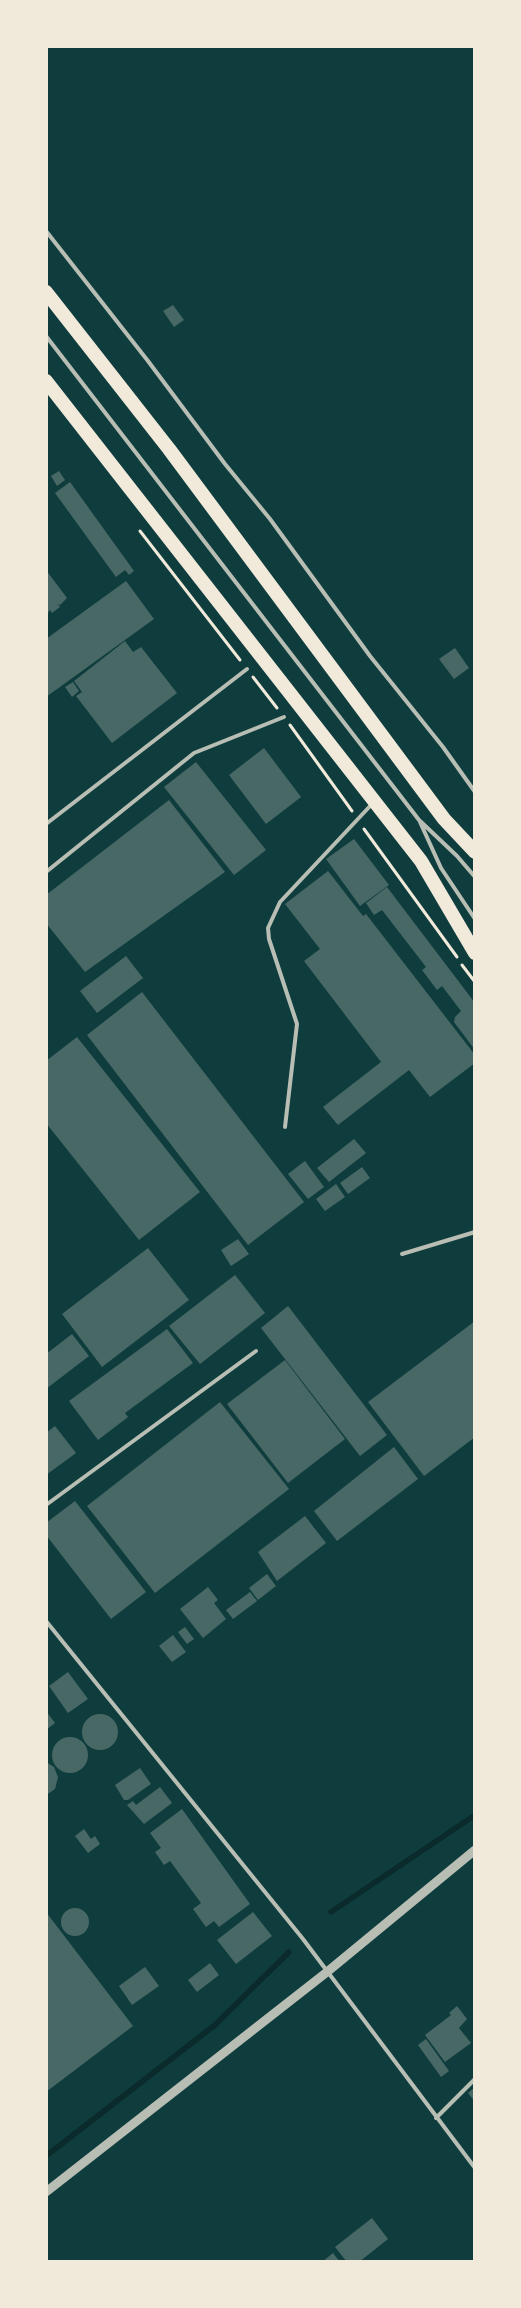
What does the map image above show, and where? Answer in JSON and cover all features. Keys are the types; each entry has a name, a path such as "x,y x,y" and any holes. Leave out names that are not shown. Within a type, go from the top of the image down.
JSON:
{"highway":[{"path":"46,292 169,450 444,819 475,852"},
{"path":"46,381 421,861 475,953"}],"street":[{"path":"46,2192 327,1972 475,1850"}],"lane":[{"path":"46,231 148,361 225,464 270,519 370,656 443,747 475,792"},
{"path":"46,336 419,820 457,856 475,877"},
{"path":"46,824 247,669"},
{"path":"46,872 194,753 284,717"},
{"path":"285,1127 297,1024 269,938 268,928 280,902 374,802"},
{"path":"419,820 441,868 475,919"},
{"path":"402,1254 475,1232"},
{"path":"46,1505 256,1351"},
{"path":"46,1622 303,1938 475,2168"},
{"path":"436,2118 475,2079"}],"path":[{"path":"135,524 284,717 475,982"}],"building":[{"path":"173,305 184,320 174,327 163,311"},
{"path":"59,471 65,480 57,486 51,476"},
{"path":"70,482 134,571 129,575 125,570 116,577 55,493"},
{"path":"46,570 67,598 60,605 58,604 60,607 52,613 50,610 46,616"},
{"path":"126,581 154,619 46,697 46,639"},
{"path":"125,641 133,652 141,647 177,693 112,743 76,696 82,692 74,681"},
{"path":"455,648 469,668 454,679 439,659"},
{"path":"73,682 79,691 72,697 65,687"},
{"path":"264,748 301,797 266,824 229,775"},
{"path":"196,762 266,850 234,875 164,787"},
{"path":"169,800 225,872 85,972 46,923 46,895"},
{"path":"354,839 389,885 360,906 326,859"},
{"path":"328,871 363,916 366,914 475,1055 475,1063 430,1097 409,1070 338,1125 323,1107 381,1062 304,961 320,949 285,904"},
{"path":"387,887 475,1003 475,1050 454,1022 455,1017 461,1011 442,986 437,990 422,970 426,967 382,910 374,915 366,903"},
{"path":"126,956 143,978 97,1013 80,991"},
{"path":"142,992 304,1202 248,1245 87,1035"},
{"path":"77,1037 200,1192 139,1240 46,1123 46,1061"},
{"path":"354,1139 366,1153 329,1182 317,1168"},
{"path":"305,1161 324,1187 308,1199 288,1174"},
{"path":"362,1167 370,1178 348,1194 340,1183"},
{"path":"336,1184 345,1197 325,1211 316,1199"},
{"path":"238,1239 249,1254 231,1266 221,1250"},
{"path":"148,1248 189,1300 102,1367 62,1314"},
{"path":"235,1275 265,1313 200,1364 169,1326"},
{"path":"288,1306 387,1435 360,1456 261,1328"},
{"path":"475,1321 475,1437 424,1476 368,1402"},
{"path":"167,1329 193,1363 125,1413 128,1417 98,1440 69,1401"},
{"path":"72,1334 89,1356 46,1389 46,1354"},
{"path":"285,1360 345,1439 288,1483 227,1404"},
{"path":"220,1402 289,1489 155,1593 87,1506"},
{"path":"55,1426 76,1453 46,1475 46,1433"},
{"path":"394,1447 418,1479 337,1541 314,1511"},
{"path":"75,1501 146,1592 111,1619 46,1535 46,1523"},
{"path":"305,1516 326,1543 277,1581 258,1552"},
{"path":"267,1574 276,1586 258,1600 249,1588"},
{"path":"208,1587 218,1600 214,1603 226,1619 203,1638 180,1609"},
{"path":"250,1592 257,1601 233,1619 226,1610"},
{"path":"185,1627 194,1639 187,1644 178,1632"},
{"path":"173,1635 186,1652 172,1662 159,1646"},
{"path":"68,1672 88,1699 68,1713 49,1686"},
{"path":"46,1711 55,1723 46,1730"},
{"path":"100,1714 107,1715 113,1719 117,1725 117,1739 113,1745 107,1749 100,1750 93,1749 87,1745 83,1739 82,1732 83,1725 87,1719 93,1715"},
{"path":"70,1737 77,1738 83,1742 87,1748 87,1762 83,1768 77,1772 70,1773 63,1772 57,1768 53,1762 52,1755 53,1748 57,1742 63,1738"},
{"path":"46,1762 54,1767 58,1777 55,1789 46,1795"},
{"path":"140,1768 151,1784 128,1800 124,1800 115,1785"},
{"path":"160,1787 172,1803 144,1824 127,1805 133,1801 136,1805"},
{"path":"182,1809 250,1904 219,1927 214,1921 206,1927 193,1909 201,1903 170,1861 164,1865 155,1852 161,1848 150,1833"},
{"path":"84,1829 91,1839 95,1836 100,1844 88,1853 75,1836"},
{"path":"75,1908 85,1912 89,1922 85,1932 75,1936 65,1932 61,1922 65,1912"},
{"path":"46,1912 133,2026 46,2092"},
{"path":"253,1912 272,1936 236,1964 217,1940"},
{"path":"210,1963 219,1975 197,1992 188,1980"},
{"path":"145,1967 159,1986 132,2005 119,1986"},
{"path":"457,2006 467,2019 459,2028 471,2043 445,2062 425,2035 451,2015 449,2013"},
{"path":"426,2039 449,2071 441,2077 418,2045"},
{"path":"475,2087 475,2102 468,2093"},
{"path":"372,2218 388,2239 359,2262 347,2262 335,2247"},
{"path":"333,2253 340,2262 322,2262"}],"waterway":[{"path":"331,1912 475,1815"},
{"path":"46,2156 215,2025 289,1952"}]}
